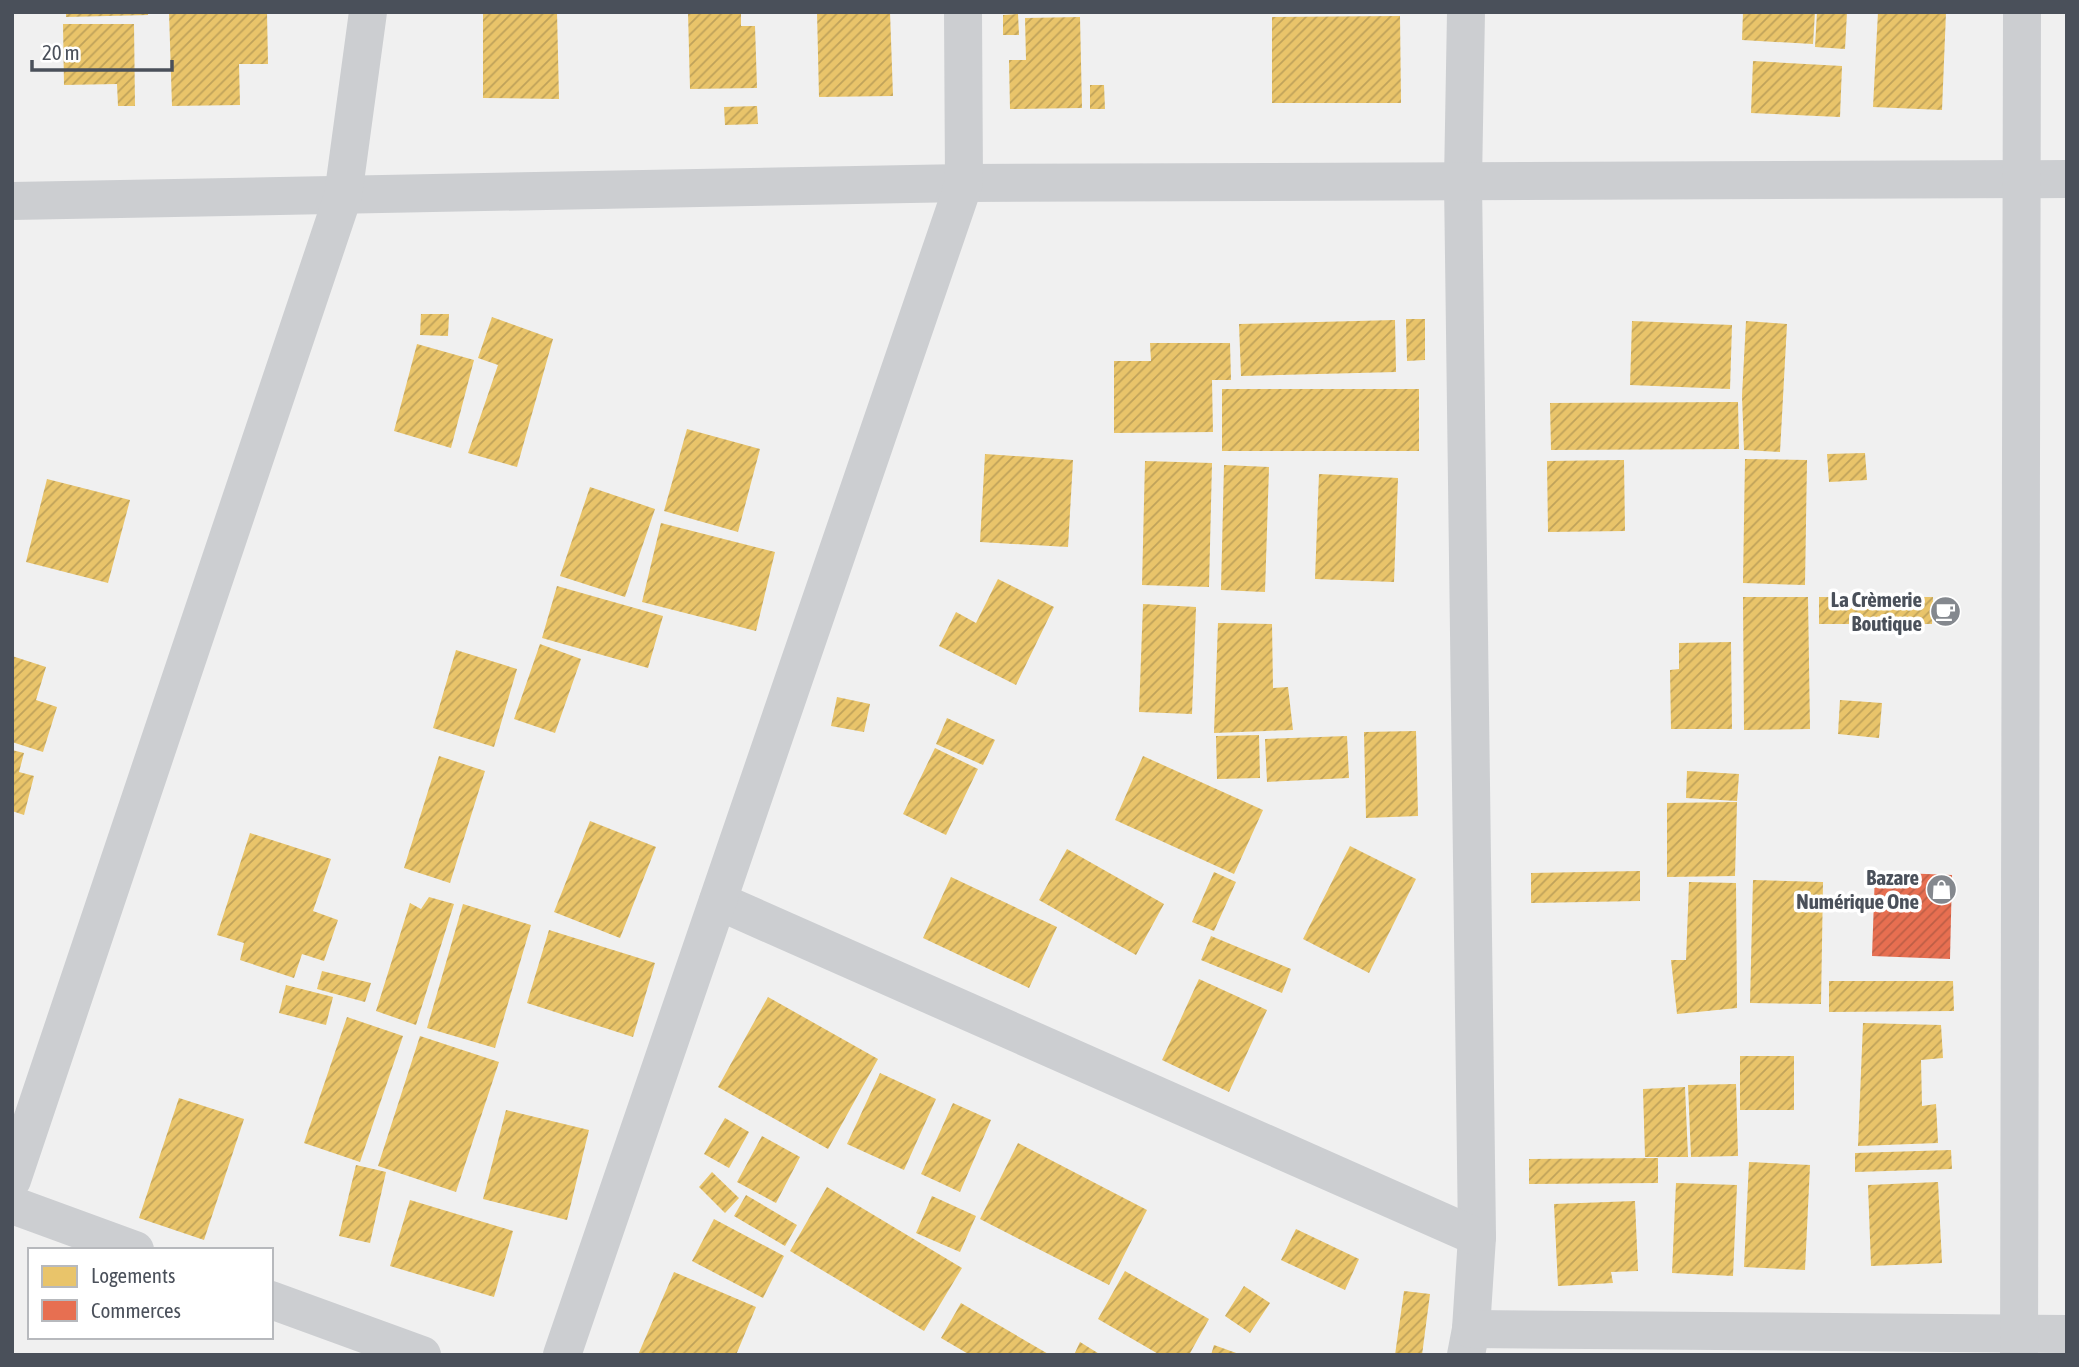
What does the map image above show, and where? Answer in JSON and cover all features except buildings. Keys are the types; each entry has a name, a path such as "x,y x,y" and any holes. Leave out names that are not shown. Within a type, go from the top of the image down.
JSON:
{"street":[{"path":"12,1180 343,196 368,12"},
{"path":"562,1355 964,183 963,12"},
{"path":"1466,12 1463,181 1477,1237 1468,1342 2019,1344 2067,1334"},
{"path":"2019,1344 2022,12"},
{"path":"12,201 964,183 2067,179"},
{"path":"718,901 1477,1237"},
{"path":"12,1205 130,1248"},
{"path":"273,1301 422,1355"}],"place":[{"name":"La Crèmerie Boutique","path":"1945,612"},
{"name":"Bazare Numérique One","path":"1942,890"}]}
